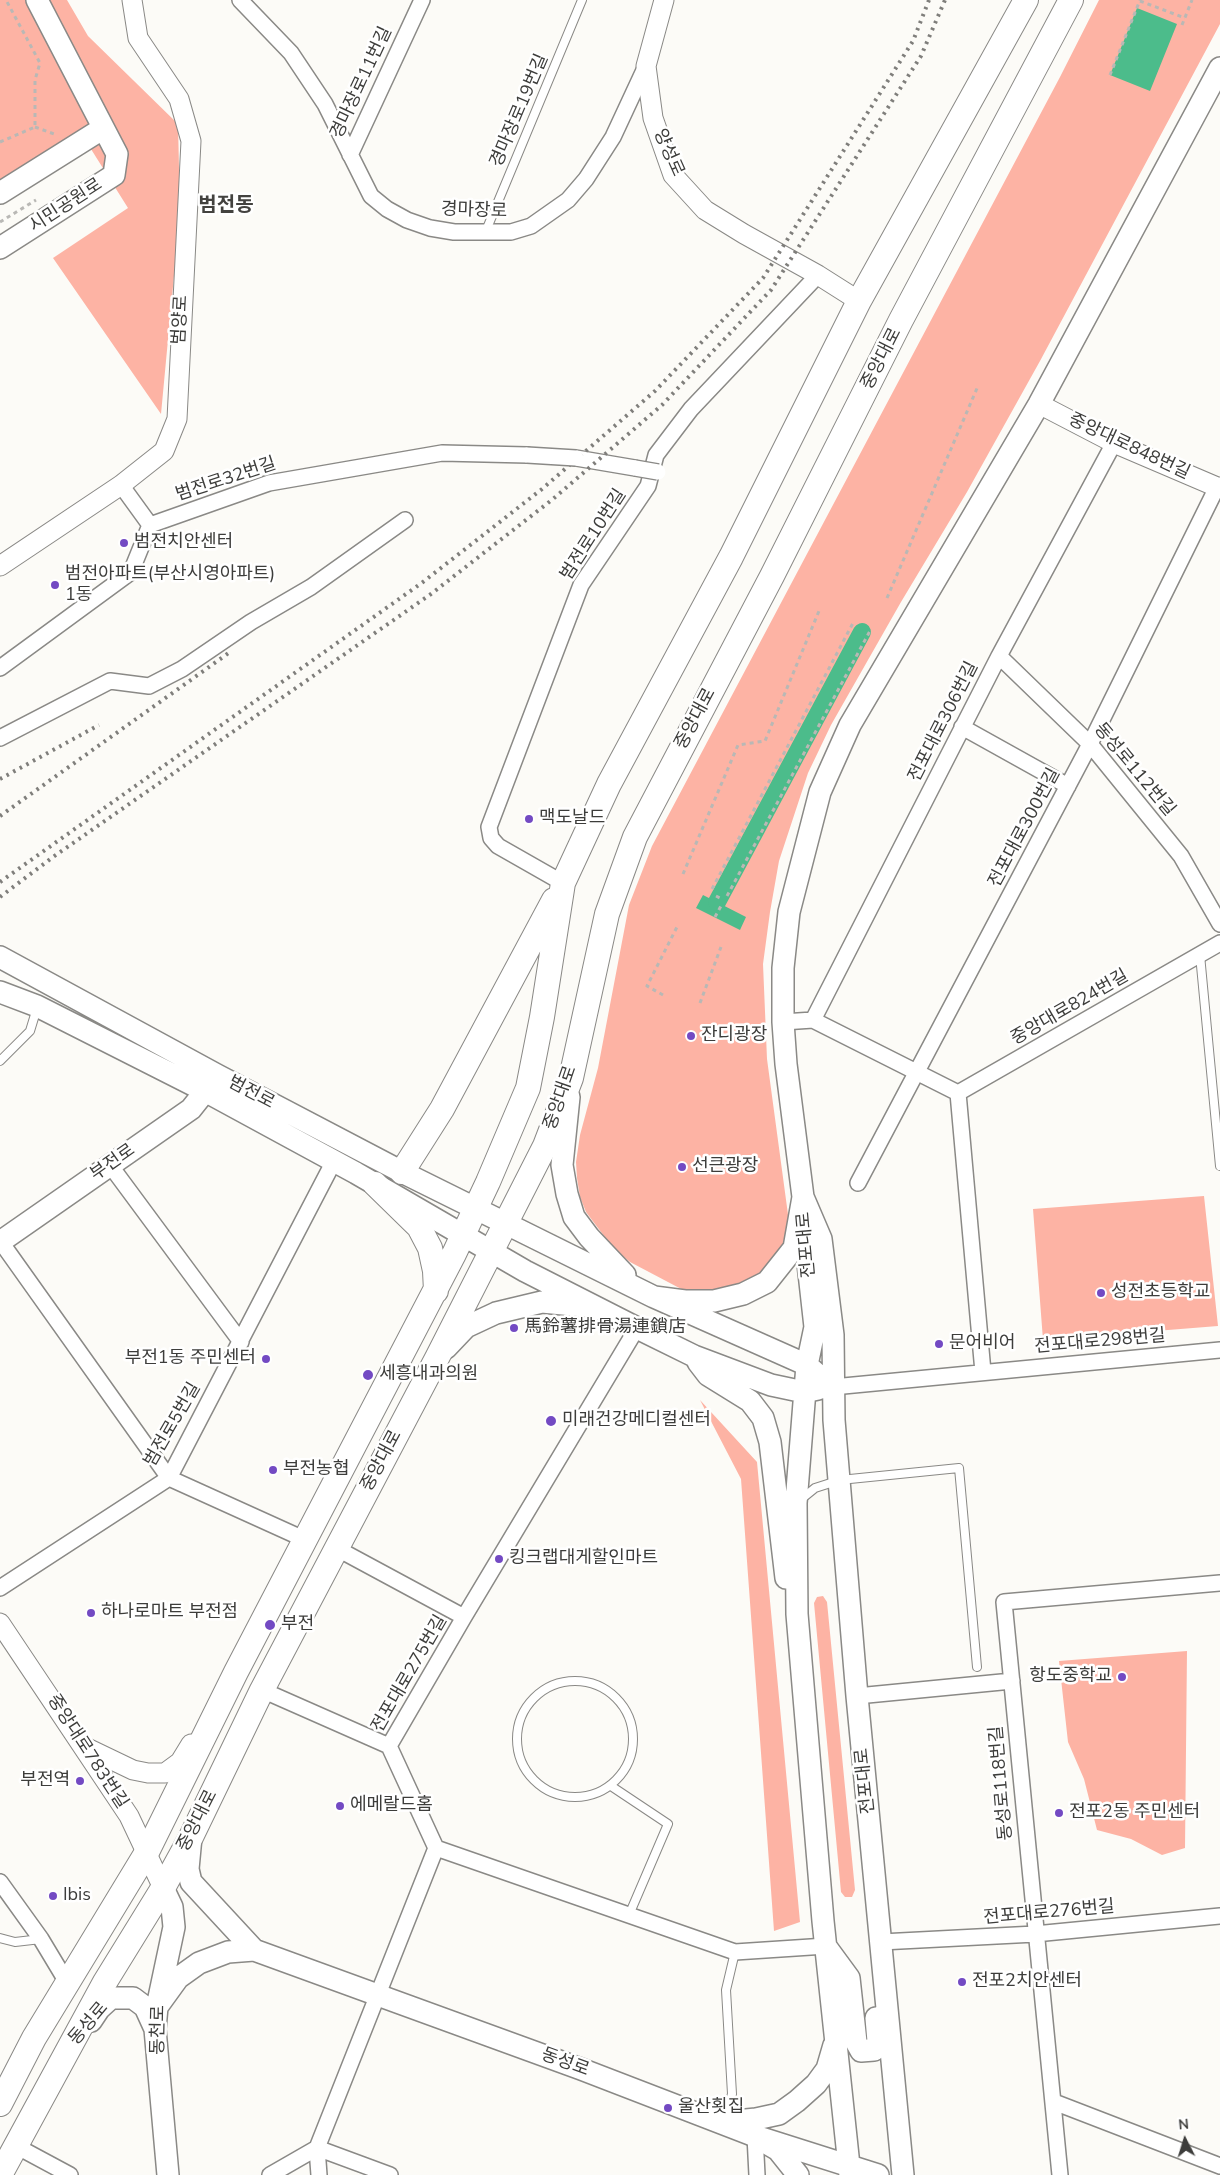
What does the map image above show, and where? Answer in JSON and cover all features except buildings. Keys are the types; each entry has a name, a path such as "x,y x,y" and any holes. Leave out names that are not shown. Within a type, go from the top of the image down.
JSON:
{"main road":[{"name":"시민공원로","path":"0,248 114,175 117,154 102,129 36,0"},
{"name":"중앙대로","path":"0,2104 34,2038 147,1852 218,1712 236,1672 436,1291 476,1208 528,1088 542,1017 563,883 609,784 731,558 860,301 1026,0"},
{"name":"중앙대로","path":"0,2175 65,2052 105,1982 163,1888 191,1837 262,1690 437,1358 545,1146 571,1078 607,914 635,837 772,576 901,320 1070,0"},
{"path":"571,1078 562,1165 567,1194 574,1217 589,1237 647,1293 685,1301 714,1301 743,1294 766,1282 794,1248 803,1198 786,1064 783,1022 783,968 789,912 820,792 850,725 1039,404 1220,68"},
{"path":"0,193 102,129"},
{"path":"402,1172 442,1109 563,883"},
{"name":"범전로","path":"0,957 211,1083 334,1161 491,1252"},
{"name":"범전로","path":"1,994 37,1006 211,1083 505,1222"},
{"name":"부전로","path":"0,1242 191,1109 211,1083"},
{"path":"375,1184 419,1227 430,1248 435,1272 436,1291"},
{"name":"전포대로","path":"803,1198 804,1238 815,1327 807,1365 804,1392 796,1503 797,1614 826,1946 850,2170"},
{"name":"전포대로","path":"803,1198 821,1239 833,1335 833,1387 857,1696 903,2175"},
{"path":"505,1222 647,1293 807,1365 833,1387"},
{"path":"491,1252 694,1356 771,1384 804,1392 833,1387"},
{"path":"437,1358 466,1327 496,1313 542,1302 600,1308"},
{"path":"694,1356 708,1375 750,1401 763,1418 770,1442 784,1571 797,1614"},
{"name":"동성로","path":"191,1837 188,1869 191,1882 254,1950"},
{"name":"동천로","path":"163,1888 172,1907 174,1927 157,2007 155,2030 168,2175"},
{"path":"826,1946 848,1978 856,2042 861,2051 874,2050 878,2041 875,2002 884,1982"},
{"name":"동성로","path":"157,2007 178,1978 199,1963 228,1952 254,1950 723,2122 755,2136 850,2170 878,2175"},
{"name":"동성로","path":"65,2052 86,2028 99,2009 111,1998 133,1998 145,2007 155,2030"},
{"path":"723,2122 756,2119 779,2114 797,2101 816,2084 827,2069 836,2040"},
{"path":"755,2136 778,2150 798,2175"}],"street":[{"name":"범양로","path":"0,566 121,485 164,451 177,419 191,141 179,98 138,38 132,0"},
{"name":"경마장로","path":"240,0 291,53 325,104 371,196 387,209 407,220 430,228 454,232 511,232 530,226 568,200 586,178 613,137 646,66"},
{"name":"경마장로11번길","path":"350,154 422,0"},
{"name":"양성로","path":"664,0 646,66 653,118 673,175 705,210 860,301"},
{"name":"범전로10번길","path":"563,883 498,846 491,838 489,827 581,585 648,486 656,455 691,409 818,275"},
{"name":"중앙대로848번길","path":"1039,404 1114,443 1218,487"},
{"name":"전포대로306번길","path":"813,1020 999,656 1114,443"},
{"name":"범전로32번길","path":"150,525 270,483 442,453 576,458 658,472"},
{"path":"0,668 131,572 150,525 121,485"},
{"name":"전포대로300번길","path":"858,1183 1090,744 1218,487"},
{"path":"0,738 110,681 149,686 182,669 251,622 318,582 405,520"},
{"name":"동성로112번길","path":"999,656 1090,744 1181,856 1220,924"},
{"path":"962,727 1068,786"},
{"name":"중앙대로824번길","path":"958,1093 1220,943"},
{"path":"783,1022 813,1020 958,1093 983,1372"},
{"name":"범전로5번길","path":"0,1588 169,1478 334,1161"},
{"path":"110,1165 241,1342"},
{"path":"0,1242 169,1478 306,1540"},
{"name":"전포대로275번길","path":"436,1848 389,1746 637,1328"},
{"name":"전포대로298번길","path":"833,1387 1220,1350"},
{"path":"336,1548 464,1617"},
{"name":"동성로118번길","path":"1060,2175 1004,1602 1220,1582"},
{"name":"중앙대로783번길","path":"0,1623 129,1816 163,1888"},
{"path":"857,1696 1012,1681"},
{"path":"262,1690 389,1746"},
{"path":"83,1746 132,1770 148,1773 166,1773 180,1762 195,1738 218,1712"},
{"path":"319,2175 316,2148 436,1848 735,1952 826,1946"},
{"path":"0,1882 41,1938 68,1984"},
{"name":"전포대로276번길","path":"881,1942 1035,1934 1220,1916"},
{"path":"1054,2102 1220,2166"},
{"path":"755,2136 757,2175"},
{"path":"16,2146 70,2175"},
{"path":"270,2175 316,2148"},
{"path":"316,2148 390,2175"}],"lane":[{"name":"경마장로19번길","path":"485,233 582,0"},
{"path":"1200,955 1220,1166"},
{"path":"0,1061 30,1030 37,1006"},
{"path":"796,1503 815,1488 840,1480 960,1468 977,1667"},
{"path":"580,1680 607,1688 626,1709 634,1736 629,1764 611,1786 585,1797 556,1795 532,1780 518,1756 517,1727 529,1701 552,1684 580,1680"},
{"path":"611,1786 668,1824 629,1915"},
{"path":"0,1938 15,1942 41,1938"},
{"path":"723,2122 732,2094 726,1990 735,1952"}],"path":[{"path":"2,142 35,127 35,80 40,63 6,0"},
{"path":"1110,75 1140,0 1185,18"},
{"path":"1182,25 1192,0"},
{"path":"887,598 978,386"},
{"path":"683,874 738,745 765,741 819,611"},
{"path":"712,889 853,623"},
{"path":"727,896 870,629"},
{"path":"716,896 722,899"},
{"path":"715,917 722,904"},
{"path":"663,995 647,986 678,925"},
{"path":"700,1003 721,947"}],"shaded area":[{"path":"0,0 67,0 88,36 178,124 180,212 161,414 53,258 128,208 79,130 67,141 0,183"},
{"path":"1099,0 1220,0 1220,24 1040,361 967,492 901,602 831,725 808,773 779,861 763,964 767,1059 789,1222 788,1239 766,1269 750,1284 728,1293 685,1291 630,1262 613,1248 586,1212 580,1197 577,1178 576,1162 580,1135 598,1068 629,905 652,846"},
{"path":"1137,8 1177,24 1150,91 1110,75"},
{"path":"703,895 746,917 740,930 696,908"},
{"path":"1204,1196 1218,1326 1043,1340 1033,1209"},
{"path":"700,1400 757,1462 800,1922 774,1931 741,1479"},
{"path":"823,1596 827,1602 855,1890 852,1897 845,1897 841,1892 814,1603 817,1597"},
{"path":"1187,1651 1185,1848 1162,1855 1131,1839 1097,1830 1084,1779 1068,1742 1059,1661"}],"waterway":[{"path":"717,902 862,632"}],"railway":[{"path":"0,882 423,582 542,489 655,391 763,278 913,41 929,0"},
{"path":"0,897 53,857 431,594 553,499 662,405 771,290 921,56 945,0"},
{"path":"0,816 230,652"},
{"path":"0,779 99,725"}],"place":[{"name":"범전치안센터","path":"124,543"},
{"name":"범전아파트(부산시영아파트) 1동","path":"55,585"},
{"name":"맥도날드","path":"529,819"},
{"name":"잔디광장","path":"691,1036"},
{"name":"선큰광장","path":"682,1167"},
{"name":"성전초등학교","path":"1101,1293"},
{"name":"馬鈴薯排骨湯連鎖店","path":"514,1328"},
{"name":"문어비어","path":"939,1344"},
{"name":"부전1동 주민센터","path":"266,1359"},
{"name":"세흥내과의원","path":"368,1375"},
{"name":"미래건강메디컬센터","path":"551,1421"},
{"name":"부전농협","path":"273,1470"},
{"name":"킹크랩대게할인마트","path":"499,1559"},
{"name":"하나로마트 부전점","path":"91,1613"},
{"name":"부전","path":"270,1625"},
{"name":"항도중학교","path":"1122,1677"},
{"name":"부전역","path":"80,1781"},
{"name":"에메랄드홈","path":"340,1806"},
{"name":"전포2동 주민센터","path":"1059,1813"},
{"name":"Ibis","path":"53,1896"},
{"name":"전포2치안센터","path":"962,1982"},
{"name":"울산횟집","path":"668,2108"}],"district":[{"name":"범전동","path":"226,206"}]}
